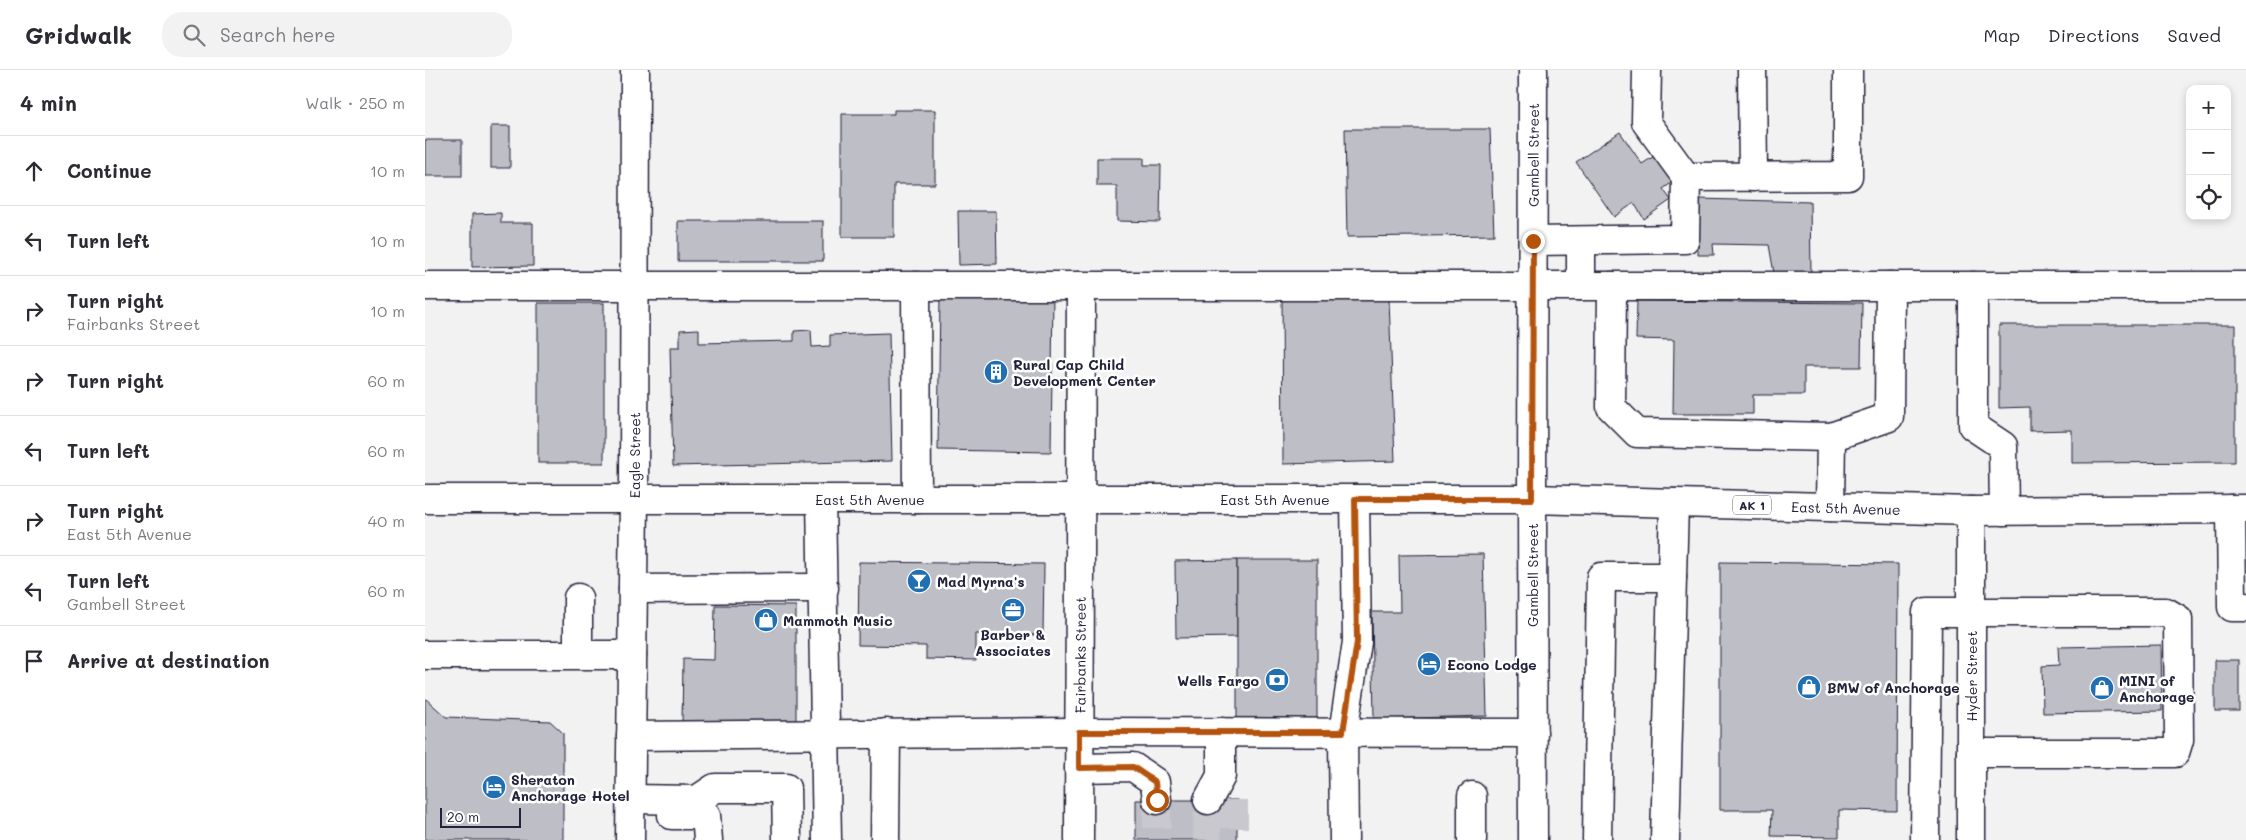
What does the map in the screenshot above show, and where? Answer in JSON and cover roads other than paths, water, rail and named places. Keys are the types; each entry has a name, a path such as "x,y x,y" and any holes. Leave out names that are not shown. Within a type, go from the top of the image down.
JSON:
{"main road":[{"name":"Eagle Street","path":"630,818 634,499 635,70"},
{"name":"Gambell Street","path":"1533,70 1533,840"},
{"path":"1533,241 1685,239 1686,177 1646,122 1647,70"},
{"path":"1752,70 1753,177"},
{"path":"1686,177 1848,176 1848,70"},
{"path":"1581,240 1581,286"},
{"path":"425,286 2246,286"},
{"path":"916,286 917,499"},
{"name":"Fairbanks Street","path":"1079,840 1081,286"},
{"path":"1611,286 1611,407 1637,433 1831,436 1889,417 1890,286"},
{"path":"1973,286 1973,426 2003,446 2004,511"},
{"path":"1830,507 1831,436"},
{"name":"East 5th Avenue","path":"425,499 1532,499 1971,511 2239,509"},
{"path":"821,499 827,840"},
{"path":"1344,840 1343,732 1357,642 1355,499"},
{"path":"1665,840 1674,503"},
{"path":"2239,509 2232,608 2246,608"},
{"name":"Hyder Street","path":"1971,511 1971,840"},
{"path":"1597,840 1601,577 1672,577"},
{"path":"633,589 824,588"},
{"path":"578,598 578,654"},
{"path":"1925,840 1927,612 2166,612 2178,619 2179,740 2175,752 1971,753"},
{"path":"425,655 632,655"},
{"path":"631,736 1079,732 1533,734"},
{"path":"1221,732 1221,794"},
{"path":"885,840 886,734"},
{"path":"1079,768 1133,767 1155,782 1157,800"},
{"path":"630,818 697,800 715,788 786,788 787,840"},
{"path":"1472,796 1472,840"},
{"path":"630,818 706,815 708,840"}],"tunnel":[{"path":"1157,800 1157,840"},
{"path":"1207,840 1208,800"},
{"path":"1234,800 1234,840"}],"place":[{"name":"Rural Cap Child Development Center","path":"996,372"},
{"name":"Mad Myrna's","path":"919,581"},
{"name":"Barber & Associates","path":"1013,610"},
{"name":"Mammoth Music","path":"766,620"},
{"name":"Econo Lodge","path":"1429,664"},
{"name":"Wells Fargo","path":"1277,680"},
{"name":"BMW of Anchorage","path":"1809,687"},
{"name":"MINI of Anchorage","path":"2102,688"},
{"name":"Sheraton Anchorage Hotel","path":"494,787"}]}
